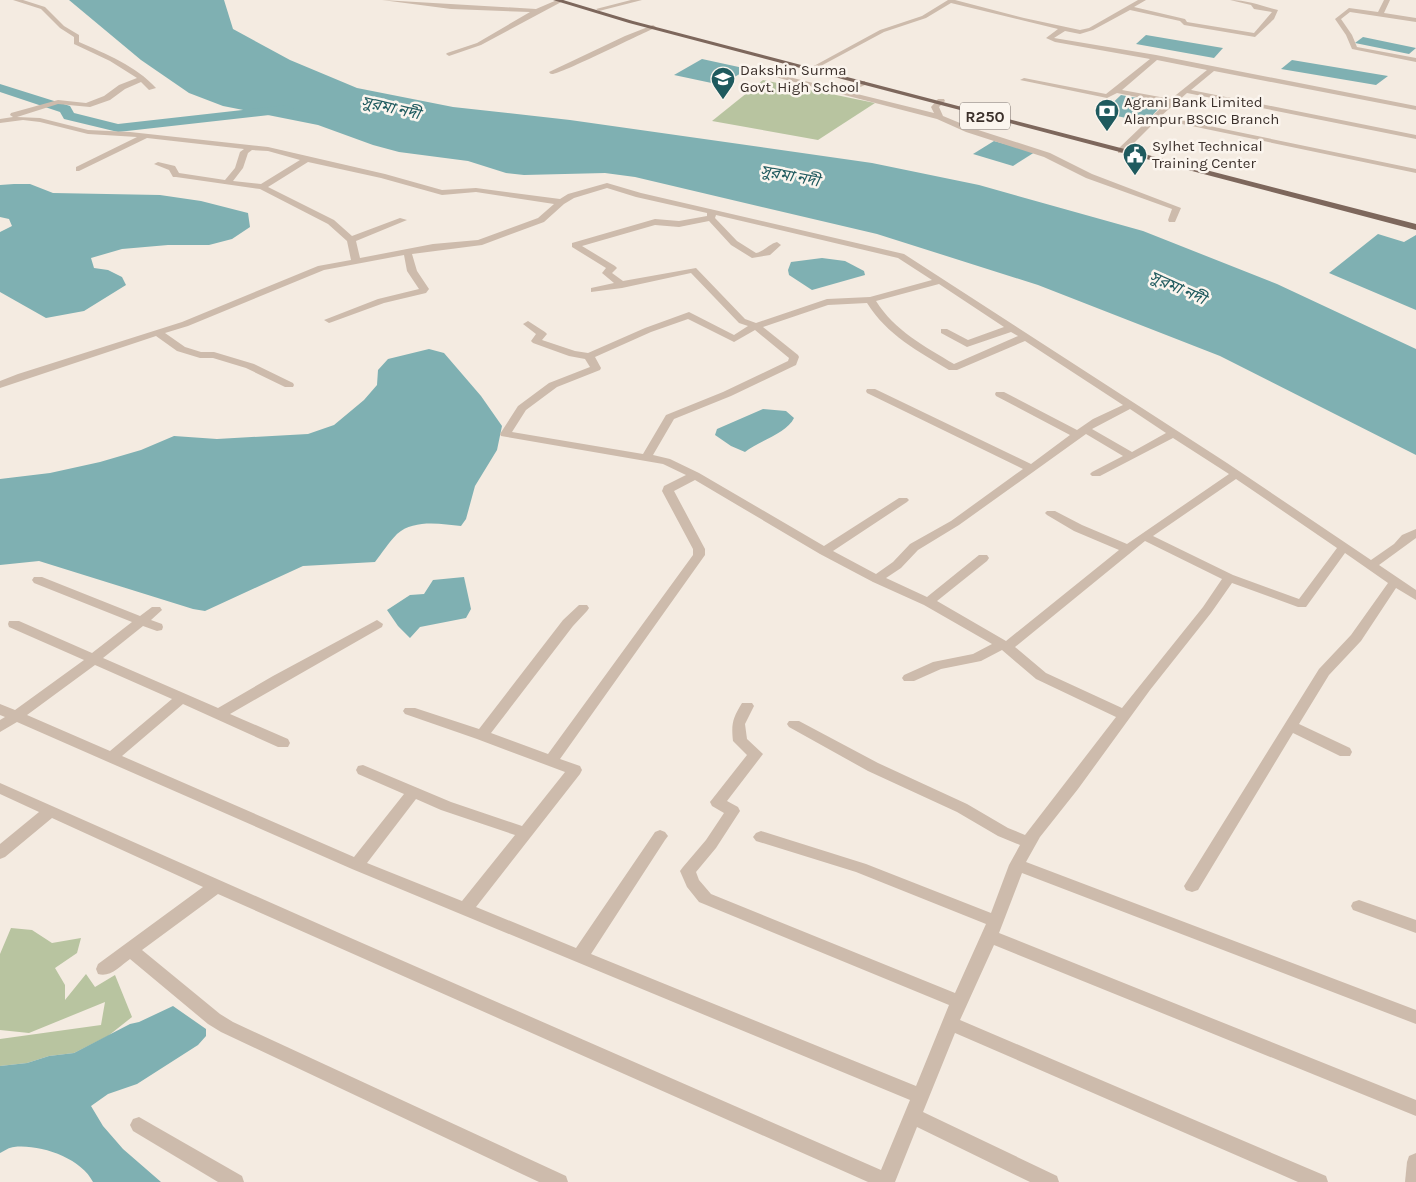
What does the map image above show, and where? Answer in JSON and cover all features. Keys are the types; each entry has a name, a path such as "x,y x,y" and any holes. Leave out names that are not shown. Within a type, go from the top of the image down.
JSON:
{"main road":[{"name":"R250","path":"561,0 939,102"},
{"name":"R250","path":"561,0 653,27 862,83 1416,225"}],"street":[{"path":"16,0 43,8 62,27 77,36 76,43 112,60 152,88"},
{"path":"385,0 451,7 498,8 537,12"},
{"path":"449,54 479,44 561,0"},
{"path":"599,10 639,0"},
{"path":"815,67 882,31 924,17 952,0 1023,20 1080,32 1143,0"},
{"path":"1129,8 1183,20 1184,23 1255,35 1272,18 1276,11 1256,8 1254,4 1233,0"},
{"path":"1380,14 1387,0"},
{"path":"1416,20 1349,10 1338,19 1349,35 1354,48 1416,60"},
{"path":"552,72 573,65 638,32 653,27"},
{"path":"1066,28 1049,38 1416,108"},
{"path":"1024,80 1107,96 1116,91 1156,57"},
{"path":"1123,150 1173,102 1212,69"},
{"path":"777,76 940,117 970,130 1047,155 1089,176 1177,208 1172,220"},
{"path":"5,120 14,115 51,104 73,102 87,105 107,98 122,87 141,79"},
{"path":"843,92 862,83"},
{"path":"1116,91 1173,102"},
{"path":"1187,91 1416,137"},
{"path":"939,102 935,107 940,117"},
{"path":"1157,117 1416,171"},
{"path":"5,120 23,118 40,120 88,132 268,148 442,193 476,190 561,202"},
{"path":"79,169 146,136"},
{"path":"226,182 239,168 244,152 251,146"},
{"path":"262,187 307,159"},
{"path":"158,164 172,168 176,175 262,187 331,222 351,240 356,261"},
{"path":"0,385 22,376 158,333 303,277 321,268 432,247 479,243 541,220 561,202 572,196 606,185 711,214 901,256 1173,432 1416,596"},
{"path":"711,214 734,243 755,256 767,253 777,245"},
{"path":"622,285 607,273 612,268 575,245 655,222 678,224 711,214"},
{"path":"351,240 403,220"},
{"path":"330,320 381,301 423,291 424,289 412,271 407,251"},
{"path":"594,290 693,270 742,320 756,326 794,358 792,363 727,394 670,417 646,458"},
{"path":"528,324 542,334 536,341 573,354 589,356 648,330 689,315 734,339 756,326 827,302 870,300 941,281"},
{"path":"870,300 877,312 900,337 952,368 1026,337"},
{"path":"944,331 968,344 1012,328"},
{"path":"158,333 181,350 200,355 214,355 250,366 289,385"},
{"path":"589,356 596,368 553,384 522,408 505,434 666,460 824,551 877,579 928,602 1004,646 1041,676 1124,715"},
{"path":"871,390 1031,468"},
{"path":"1000,394 1131,456"},
{"path":"877,579 896,565 914,547 955,523 1097,421 1131,405"},
{"path":"1096,474 1173,432"},
{"path":"909,678 938,665 976,658 1004,646 1144,536 1236,474"},
{"path":"550,760 699,556 699,549 668,491 668,488 695,475"},
{"path":"824,551 903,500"},
{"path":"1051,513 1078,528 1128,549"},
{"path":"1372,565 1398,547 1406,538 1416,533"},
{"path":"1144,536 1229,578 1302,604 1344,546"},
{"path":"928,602 983,558"},
{"path":"0,788 215,887 885,1182 1017,865 1029,843 1124,715 1207,610 1229,578"},
{"path":"38,580 157,628"},
{"path":"1192,886 1292,727 1324,672 1356,638 1395,581"},
{"path":"482,735 568,623 583,608"},
{"path":"0,727 7,713 54,690 156,610"},
{"path":"14,624 91,660 283,742"},
{"path":"219,714 263,685 317,658 377,624"},
{"path":"110,758 182,698"},
{"path":"747,706 738,724 740,741 756,754 717,802 733,811 711,844 688,871 693,883 706,898 959,1002"},
{"path":"410,711 576,770 465,910"},
{"path":"7,713 357,865 920,1096"},
{"path":"794,724 873,767 962,808 1003,832 1029,843"},
{"path":"1292,727 1345,752"},
{"path":"362,770 446,806 526,833"},
{"path":"357,865 413,792"},
{"path":"0,853 50,811"},
{"path":"580,956 660,836"},
{"path":"761,837 861,868 992,928 1416,1108"},
{"path":"1017,865 1416,1017"},
{"path":"104,969 215,887"},
{"path":"1359,906 1416,927"},
{"path":"134,946 214,1019 227,1027 559,1182"},
{"path":"950,1023 1319,1182"},
{"path":"912,1116 1050,1182"},
{"path":"139,1125 235,1182"},
{"path":"1414,1182 1416,1162"}],"green space":[{"path":"763,80 875,103 818,140 712,121"},
{"path":"11,928 32,930 52,943 81,938 77,953 55,968 65,985 65,1000 86,974 95,987 115,975 132,1017 108,1036 74,1053 49,1056 27,1063 0,1066 0,1039 101,1025 105,1002 29,1033 0,1030 0,954"}],"water":[{"name":"সুরমা নদী","path":"69,0 224,0 233,29 290,60 357,88 453,107 570,120 872,163 979,185 1143,231 1277,284 1416,349 1416,455 1220,356 1038,285 877,234 635,177 605,173 524,175 506,173 468,161 399,152 373,145 318,125 223,106 189,93 141,60"},
{"path":"1146,35 1223,48 1214,58 1136,44"},
{"path":"1363,37 1416,48 1409,54 1355,43"},
{"path":"702,59 748,69 721,85 674,75"},
{"path":"1292,60 1388,76 1376,85 1281,69"},
{"path":"1121,95 1164,103 1146,122 1102,113"},
{"path":"994,141 1035,152 1013,166 973,154"},
{"path":"30,184 53,193 160,195 201,201 248,213 250,227 232,239 209,245 168,245 122,249 91,258 94,268 108,270 122,277 126,285 84,311 46,318 0,292 0,232 12,226 9,219 0,217 0,185"},
{"path":"1378,234 1404,242 1416,235 1416,310 1329,273"},
{"path":"822,258 845,261 864,271 865,275 812,290 789,275 788,270 791,262"},
{"path":"429,349 444,353 481,396 502,426 497,450 475,486 466,519 461,526 419,524 411,526 397,534 375,562 303,566 205,611 193,609 39,561 0,565 0,479 50,473 100,462 141,450 174,436 217,439 308,434 334,425 364,400 377,385 378,370 388,359"},
{"path":"763,409 786,411 794,418 785,428 745,452 731,446 715,435 717,429"},
{"path":"464,577 471,609 466,618 420,627 410,638 398,626 387,610 410,595 424,594 433,580"},
{"path":"173,1006 206,1029 206,1036 198,1045 137,1084 108,1094 91,1106 103,1126 123,1149 161,1182 93,1182 79,1166 59,1154 47,1150 14,1147 0,1153 0,1066 27,1063 49,1056 74,1053 130,1024 139,1022"}],"waterway":[{"path":"0,88 65,109 69,116 118,128 287,109"}],"place":[{"name":"Dakshin Surma Govt. High School","path":"723,100"},
{"name":"Agrani Bank Limited Alampur BSCIC Branch","path":"1107,132"},
{"name":"Sylhet Technical Training Center","path":"1135,176"}]}
